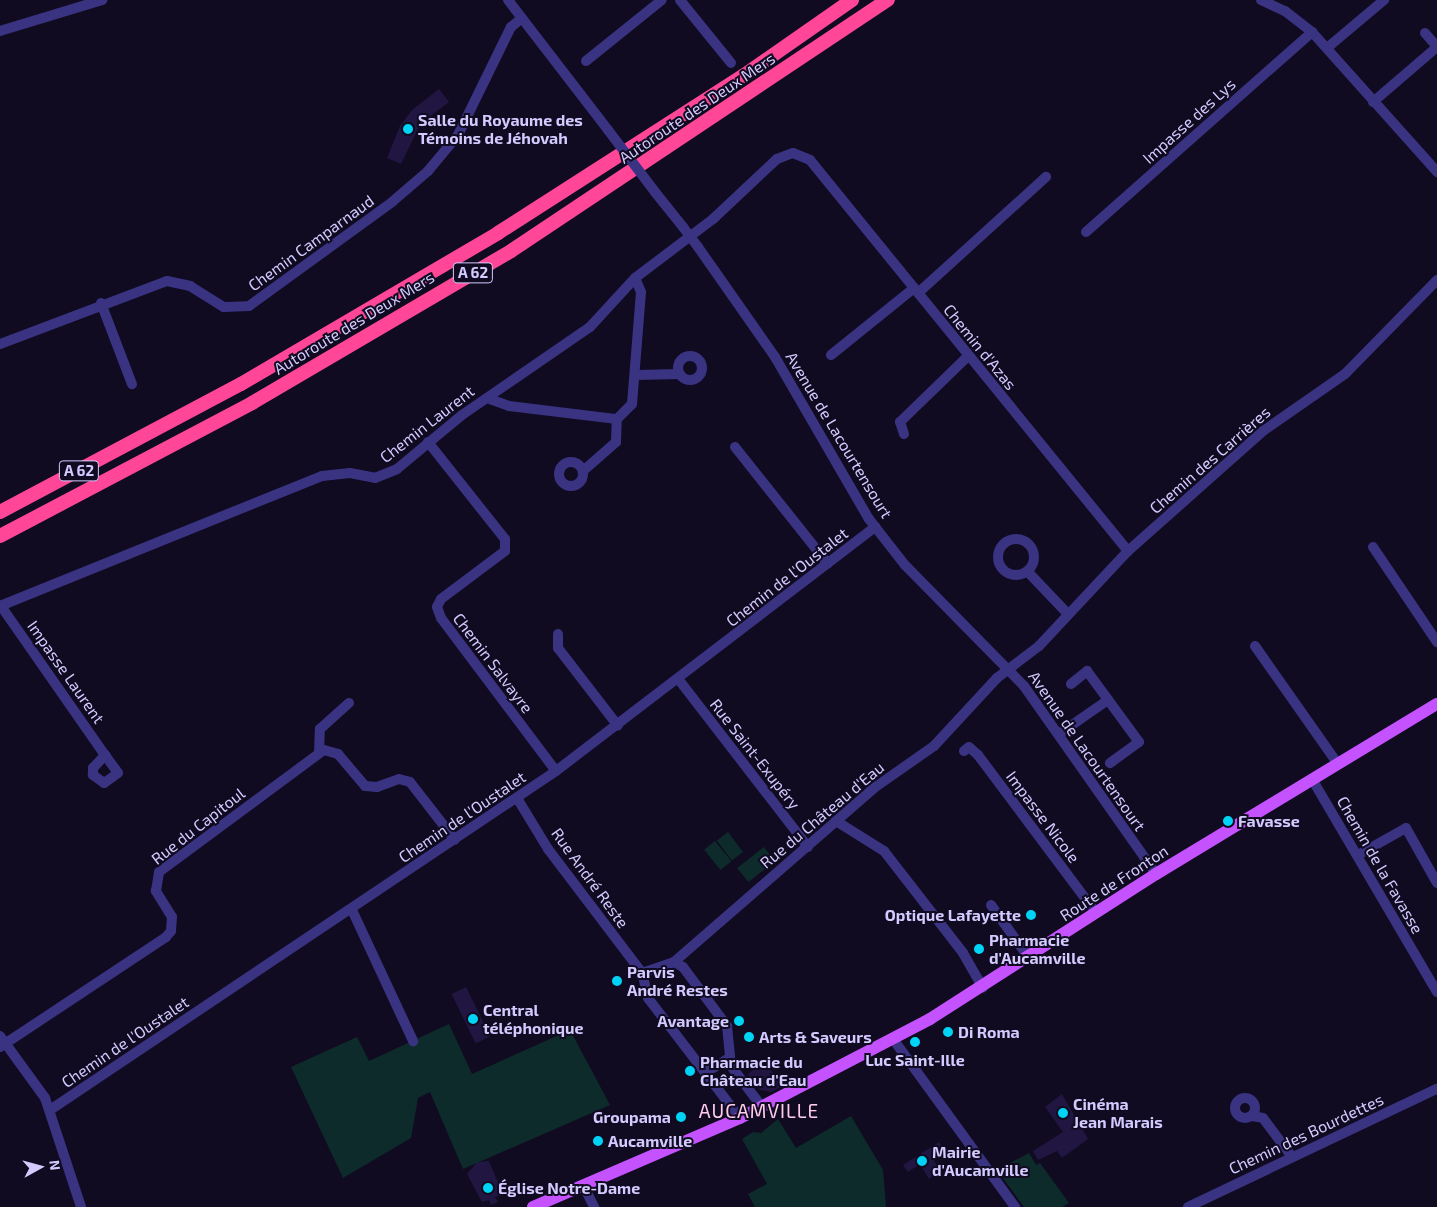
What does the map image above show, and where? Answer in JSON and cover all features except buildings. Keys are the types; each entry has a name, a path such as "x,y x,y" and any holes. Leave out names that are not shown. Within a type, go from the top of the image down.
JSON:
{"highway":[{"name":"Autoroute des Deux Mers","path":"0,512 241,384 498,233 743,76 852,0"},
{"name":"Autoroute des Deux Mers","path":"0,536 252,404 511,251 888,0"}],"main road":[{"name":"Route de Fronton","path":"533,1207 740,1118 894,1039 983,988 1156,874 1437,704"}],"street":[{"path":"0,31 102,0"},
{"name":"Avenue de Lacourtensourt","path":"508,0 698,247 775,357 875,527 954,617 1010,670 1059,734 1156,874"},
{"path":"586,61 662,0"},
{"path":"680,0 731,63"},
{"path":"1261,0 1285,11 1312,32 1437,172"},
{"path":"1327,48 1384,0"},
{"name":"Chemin Camparnaud","path":"0,344 101,303 167,281 190,286 224,306 241,308 256,301 392,202 428,171 458,134 509,36 511,27 525,22"},
{"name":"Impasse des Lys","path":"1086,232 1312,32"},
{"path":"1373,102 1437,47 1425,33"},
{"name":"Chemin Laurent","path":"1,606 322,476 339,472 374,478 385,476 487,398 590,327 635,278 721,212 778,159 793,153 810,160"},
{"name":"Chemin d'Azas","path":"810,160 1128,551"},
{"path":"831,355 916,291 1046,177"},
{"path":"583,471 616,442 617,419 632,404 636,375 634,365 641,292 635,278"},
{"name":"Chemin des Carrières","path":"1010,670 1039,646 1128,551 1262,431 1344,374 1437,280"},
{"path":"101,303 132,384"},
{"path":"904,434 900,422 968,356"},
{"path":"636,375 680,374"},
{"path":"487,398 509,406 617,419"},
{"name":"Chemin Salvayre","path":"428,442 505,539 505,551 441,599 437,607 441,618 556,771"},
{"path":"735,447 828,564"},
{"name":"Chemin de l'Oustalet","path":"50,1110 352,910 556,771 679,680 875,527"},
{"path":"1373,547 1437,642"},
{"path":"1027,571 1068,614"},
{"name":"Impasse Laurent","path":"1,606 106,755"},
{"path":"558,634 558,648 618,726"},
{"path":"1254,646 1338,764"},
{"name":"Rue du Château d'Eau","path":"674,962 808,847 836,820 887,778 934,746 997,678 1010,670"},
{"path":"1071,684 1088,671 1139,742 1110,763"},
{"name":"Rue Saint-Exupéry","path":"679,680 808,847"},
{"path":"1059,734 1108,700"},
{"path":"349,703 320,729 319,753 331,750 338,754 365,786 378,787 399,779 410,782 455,840"},
{"name":"Impasse Nicole","path":"964,751 969,746 978,754 1096,913"},
{"name":"Rue du Capitoul","path":"2,1042 166,938 171,931 172,917 156,891 159,872 319,753"},
{"name":"Chemin de la Favasse","path":"1312,779 1437,990"},
{"name":"Rue André Reste","path":"517,798 548,849 642,973"},
{"path":"836,820 884,851 963,953 983,988"},
{"path":"1358,855 1406,828 1437,883"},
{"path":"991,905 1029,958"},
{"path":"352,910 413,1041"},
{"path":"740,1118 648,998 642,973 674,962 683,967 723,1019 728,1033 730,1066 762,1107"},
{"path":"894,1039 1014,1207"},
{"path":"2,1042 31,1075 50,1110 81,1207"},
{"path":"705,1073 729,1058"},
{"name":"Chemin des Bourdettes","path":"1188,1207 1437,1089"},
{"path":"1252,1116 1263,1118 1292,1157"},
{"path":"583,1185 594,1207"}],"green space":[{"path":"728,832 743,852 732,860 717,840"},
{"path":"715,841 731,861 720,870 704,850"},
{"path":"764,847 775,861 748,882 737,868"},
{"path":"449,1024 472,1074 570,1030 610,1105 463,1169 430,1092 418,1098 411,1138 343,1178 291,1067 357,1037 369,1061"},
{"path":"851,1116 883,1170 886,1207 755,1207 748,1194 767,1184 742,1139 753,1132 761,1133 778,1119 796,1148"},
{"path":"1029,1153 1036,1165 1040,1163 1069,1203 1062,1207 1024,1207 997,1170"}],"place":[{"name":"Salle du Royaume des Témoins de Jéhovah","path":"408,129"},
{"name":"Favasse","path":"1228,821"},
{"name":"Optique Lafayette","path":"1031,915"},
{"name":"Pharmacie d'Aucamville","path":"979,949"},
{"name":"Parvis André Restes","path":"617,981"},
{"name":"Central téléphonique","path":"473,1019"},
{"name":"Avantage","path":"739,1021"},
{"name":"Di Roma","path":"948,1032"},
{"name":"Arts & Saveurs","path":"749,1037"},
{"name":"Luc Saint-Ille","path":"915,1042"},
{"name":"Pharmacie du Château d'Eau","path":"690,1071"},
{"name":"Cinéma Jean Marais","path":"1063,1113"},
{"name":"Groupama","path":"681,1117"},
{"name":"Aucamville","path":"598,1141"},
{"name":"Mairie d'Aucamville","path":"922,1161"},
{"name":"Église Notre-Dame","path":"488,1188"}],"district":[{"name":"AUCAMVILLE","path":"759,1111"}]}
